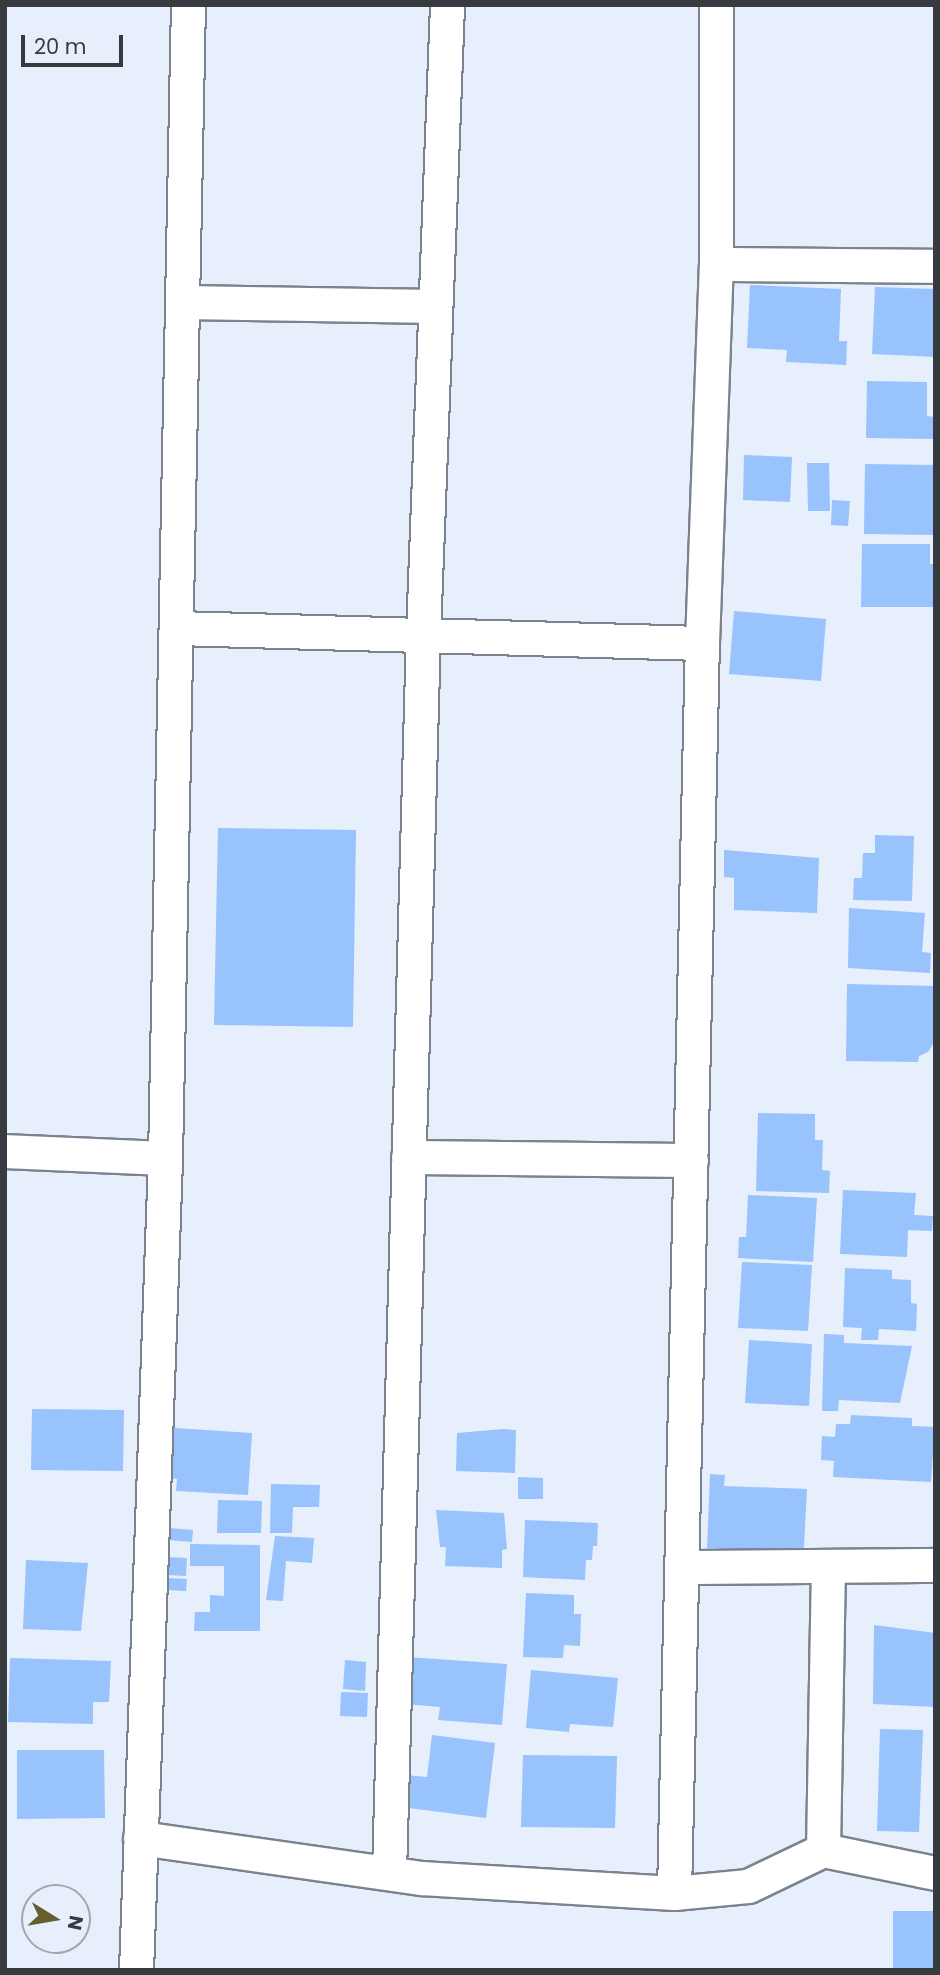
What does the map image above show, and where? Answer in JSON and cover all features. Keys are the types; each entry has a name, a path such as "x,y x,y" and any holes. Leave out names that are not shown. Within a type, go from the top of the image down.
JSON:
{"street":[{"path":"136,1970 165,1158 188,5"},
{"path":"389,1873 423,633 447,5"},
{"path":"674,1893 702,643 716,264 716,5"},
{"path":"716,264 935,266"},
{"path":"183,302 435,306"},
{"path":"177,628 702,643"},
{"path":"5,1151 165,1158"},
{"path":"408,1157 691,1160"},
{"path":"683,1567 828,1568 935,1565"},
{"path":"823,1850 828,1568"},
{"path":"140,1838 389,1873 674,1893 748,1886 823,1850 935,1873"}],"building":[{"path":"750,285 841,289 839,341 847,341 846,365 786,362 787,350 747,348"},
{"path":"875,287 935,289 935,357 872,354"},
{"path":"867,381 927,382 927,416 935,417 935,439 866,438"},
{"path":"744,455 792,457 790,502 743,500"},
{"path":"807,463 829,463 830,511 808,511"},
{"path":"865,464 935,465 935,535 864,534"},
{"path":"832,500 850,501 848,526 831,525"},
{"path":"862,544 930,544 930,564 935,564 935,607 861,607"},
{"path":"734,611 826,619 821,681 729,674"},
{"path":"218,828 356,830 353,1027 214,1025"},
{"path":"875,835 914,836 912,901 853,900 854,878 862,878 863,853 875,853"},
{"path":"724,850 819,858 817,913 734,910 734,878 724,877"},
{"path":"849,908 925,913 922,952 931,953 930,973 848,968"},
{"path":"847,984 935,986 935,1041 928,1052 919,1056 918,1062 846,1061"},
{"path":"758,1113 815,1114 815,1140 823,1140 822,1170 830,1171 829,1193 756,1191"},
{"path":"843,1190 916,1193 914,1215 933,1216 932,1231 908,1230 907,1257 840,1254"},
{"path":"748,1195 817,1198 813,1262 738,1258 739,1237 746,1237"},
{"path":"742,1262 812,1265 808,1331 738,1328"},
{"path":"845,1268 892,1270 892,1279 911,1280 911,1303 917,1304 916,1331 879,1329 878,1340 861,1340 862,1328 843,1327"},
{"path":"824,1334 844,1335 844,1343 912,1346 900,1403 839,1400 838,1411 822,1411"},
{"path":"749,1340 812,1344 809,1406 745,1403"},
{"path":"32,1409 124,1410 123,1471 31,1470"},
{"path":"851,1415 912,1418 912,1426 935,1427 931,1482 833,1477 834,1461 821,1460 822,1436 835,1437 836,1424 850,1424"},
{"path":"160,1427 252,1433 248,1495 176,1491 177,1479 157,1477"},
{"path":"516,1430 515,1473 456,1471 457,1433"},
{"path":"710,1474 725,1475 724,1486 807,1489 803,1566 718,1562 719,1548 707,1548"},
{"path":"518,1477 543,1478 543,1499 518,1499"},
{"path":"271,1484 320,1485 319,1507 293,1507 292,1533 270,1533"},
{"path":"218,1500 262,1501 261,1533 217,1533"},
{"path":"436,1510 504,1513 507,1549 502,1550 502,1568 445,1566 446,1547 440,1547"},
{"path":"525,1520 598,1523 597,1546 593,1546 592,1560 586,1560 585,1580 523,1577"},
{"path":"169,1528 193,1530 192,1542 168,1540"},
{"path":"275,1536 314,1538 312,1563 286,1561 283,1601 266,1600"},
{"path":"190,1544 260,1545 260,1631 194,1631 195,1612 210,1612 210,1595 224,1596 224,1566 190,1566"},
{"path":"168,1557 187,1558 186,1576 167,1575"},
{"path":"26,1560 88,1563 81,1631 23,1629"},
{"path":"168,1578 187,1579 186,1591 167,1590"},
{"path":"526,1593 574,1595 574,1614 581,1614 580,1646 564,1645 563,1658 523,1657"},
{"path":"874,1625 935,1633 934,1707 873,1704"},
{"path":"408,1657 507,1664 502,1725 438,1720 440,1707 405,1704"},
{"path":"10,1658 111,1661 109,1702 93,1702 93,1724 8,1722"},
{"path":"345,1660 366,1662 365,1691 343,1689"},
{"path":"531,1670 618,1678 613,1727 570,1724 569,1732 526,1728"},
{"path":"341,1692 368,1693 367,1717 340,1716"},
{"path":"880,1729 923,1730 919,1832 877,1831"},
{"path":"432,1735 495,1743 486,1818 401,1807 406,1775 427,1777"},
{"path":"17,1750 104,1750 105,1818 17,1819"},
{"path":"523,1755 617,1756 615,1828 521,1827"},
{"path":"893,1911 935,1911 935,1970 893,1970"}]}
